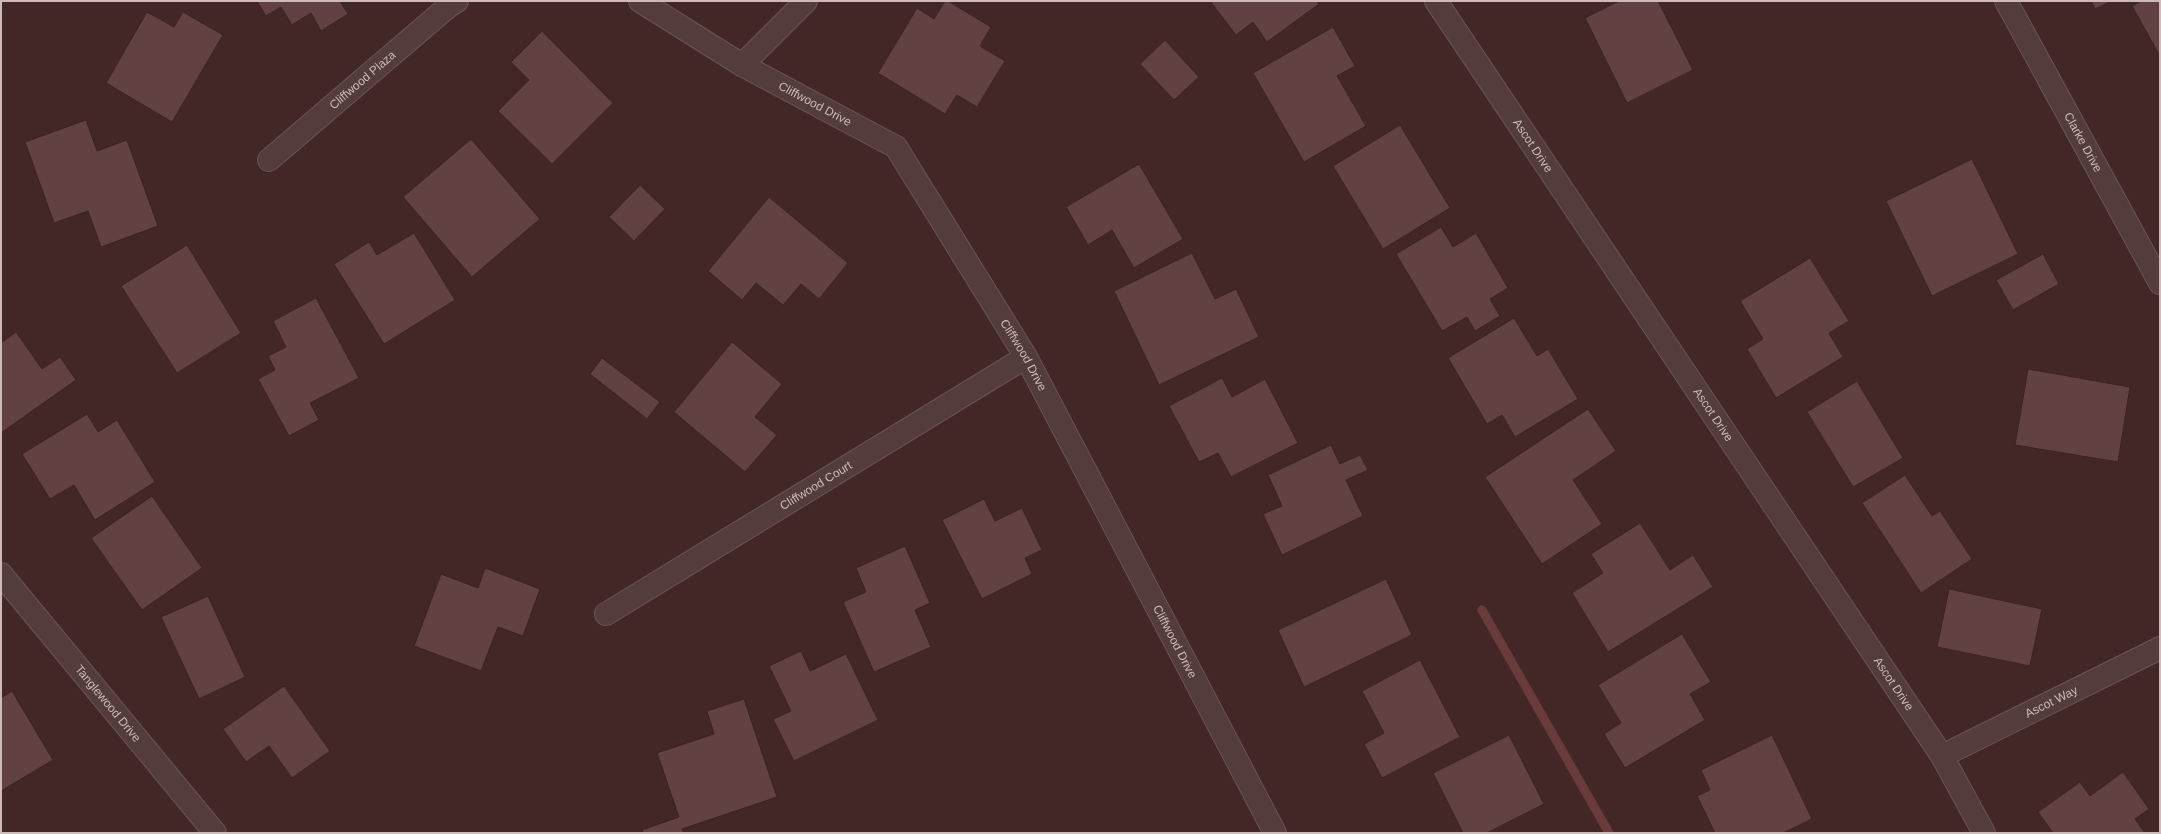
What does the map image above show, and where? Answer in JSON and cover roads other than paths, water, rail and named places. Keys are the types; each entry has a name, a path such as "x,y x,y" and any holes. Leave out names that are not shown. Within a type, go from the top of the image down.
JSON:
{"street":[{"name":"Cliffwood Plaza","path":"269,160 449,6 457,1"},
{"name":"Cliffwood Drive","path":"640,1 742,65 896,147 1026,357 1275,833"},
{"path":"742,65 806,1"},
{"name":"Ascot Drive","path":"1436,1 1942,756 1984,833"},
{"name":"Clarke Drive","path":"2006,1 2160,283"},
{"name":"Cliffwood Court","path":"606,614 1026,357"},
{"name":"Tanglewood Drive","path":"1,574 215,833"},
{"name":"Ascot Way","path":"1942,756 2160,648"}],"waterway":[{"path":"1482,610 1609,833"}]}
